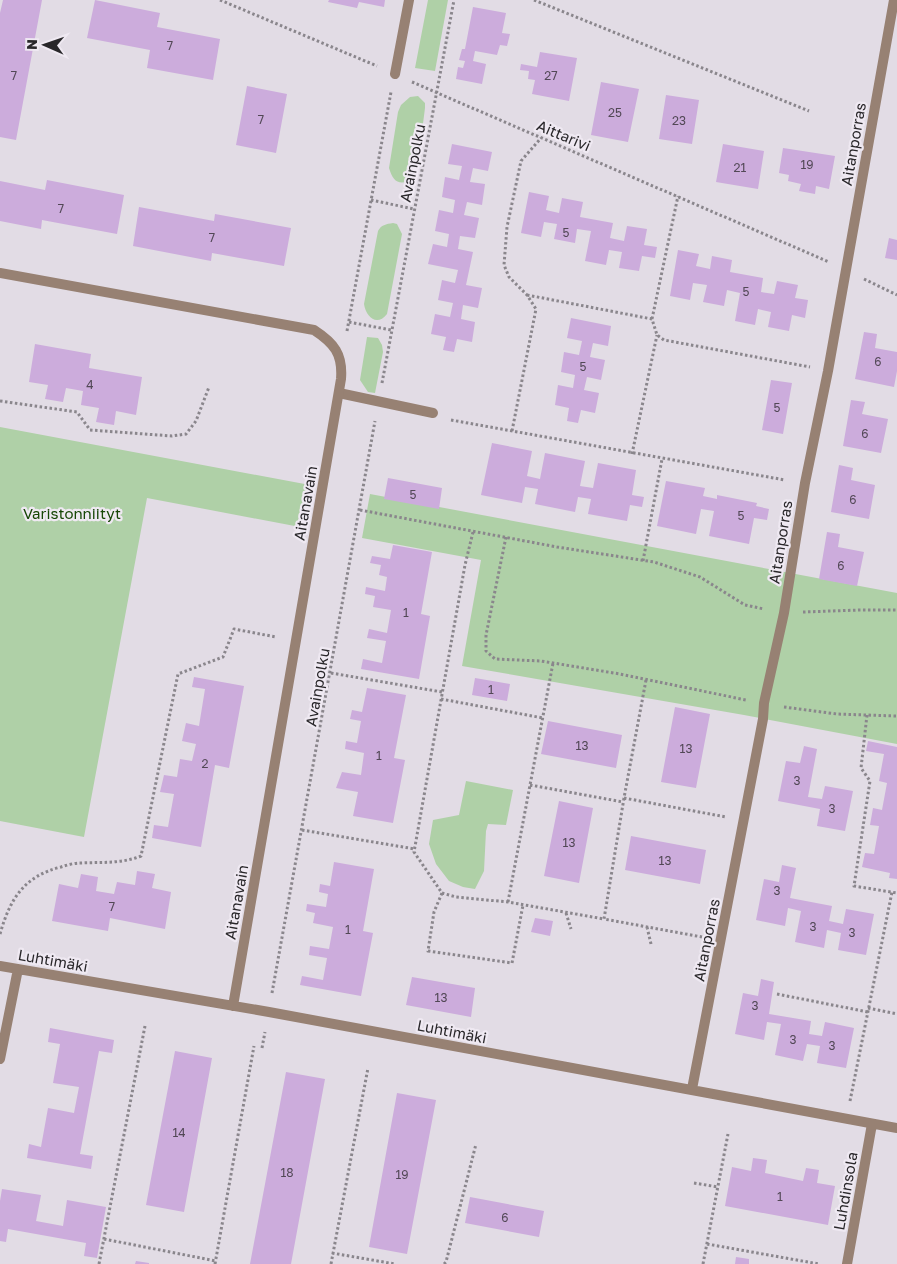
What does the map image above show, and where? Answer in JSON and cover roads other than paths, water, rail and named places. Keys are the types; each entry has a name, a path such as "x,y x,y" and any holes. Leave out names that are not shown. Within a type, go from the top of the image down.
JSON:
{"street":[{"path":"395,74 409,0"},
{"name":"Aitanporras","path":"692,1089 764,703 784,613 805,483 828,371 894,0"},
{"name":"Aitanavain","path":"0,274 314,330 326,338 340,356 342,368 339,394 233,1006"},
{"path":"339,394 433,413"},
{"name":"Luhtimäki","path":"0,966 269,1012 897,1128"},
{"path":"0,1059 18,969"},
{"name":"Luhdinsola","path":"847,1264 872,1124"}],"park label":[{"name":"Varistonniityt","path":"72,513"}]}
